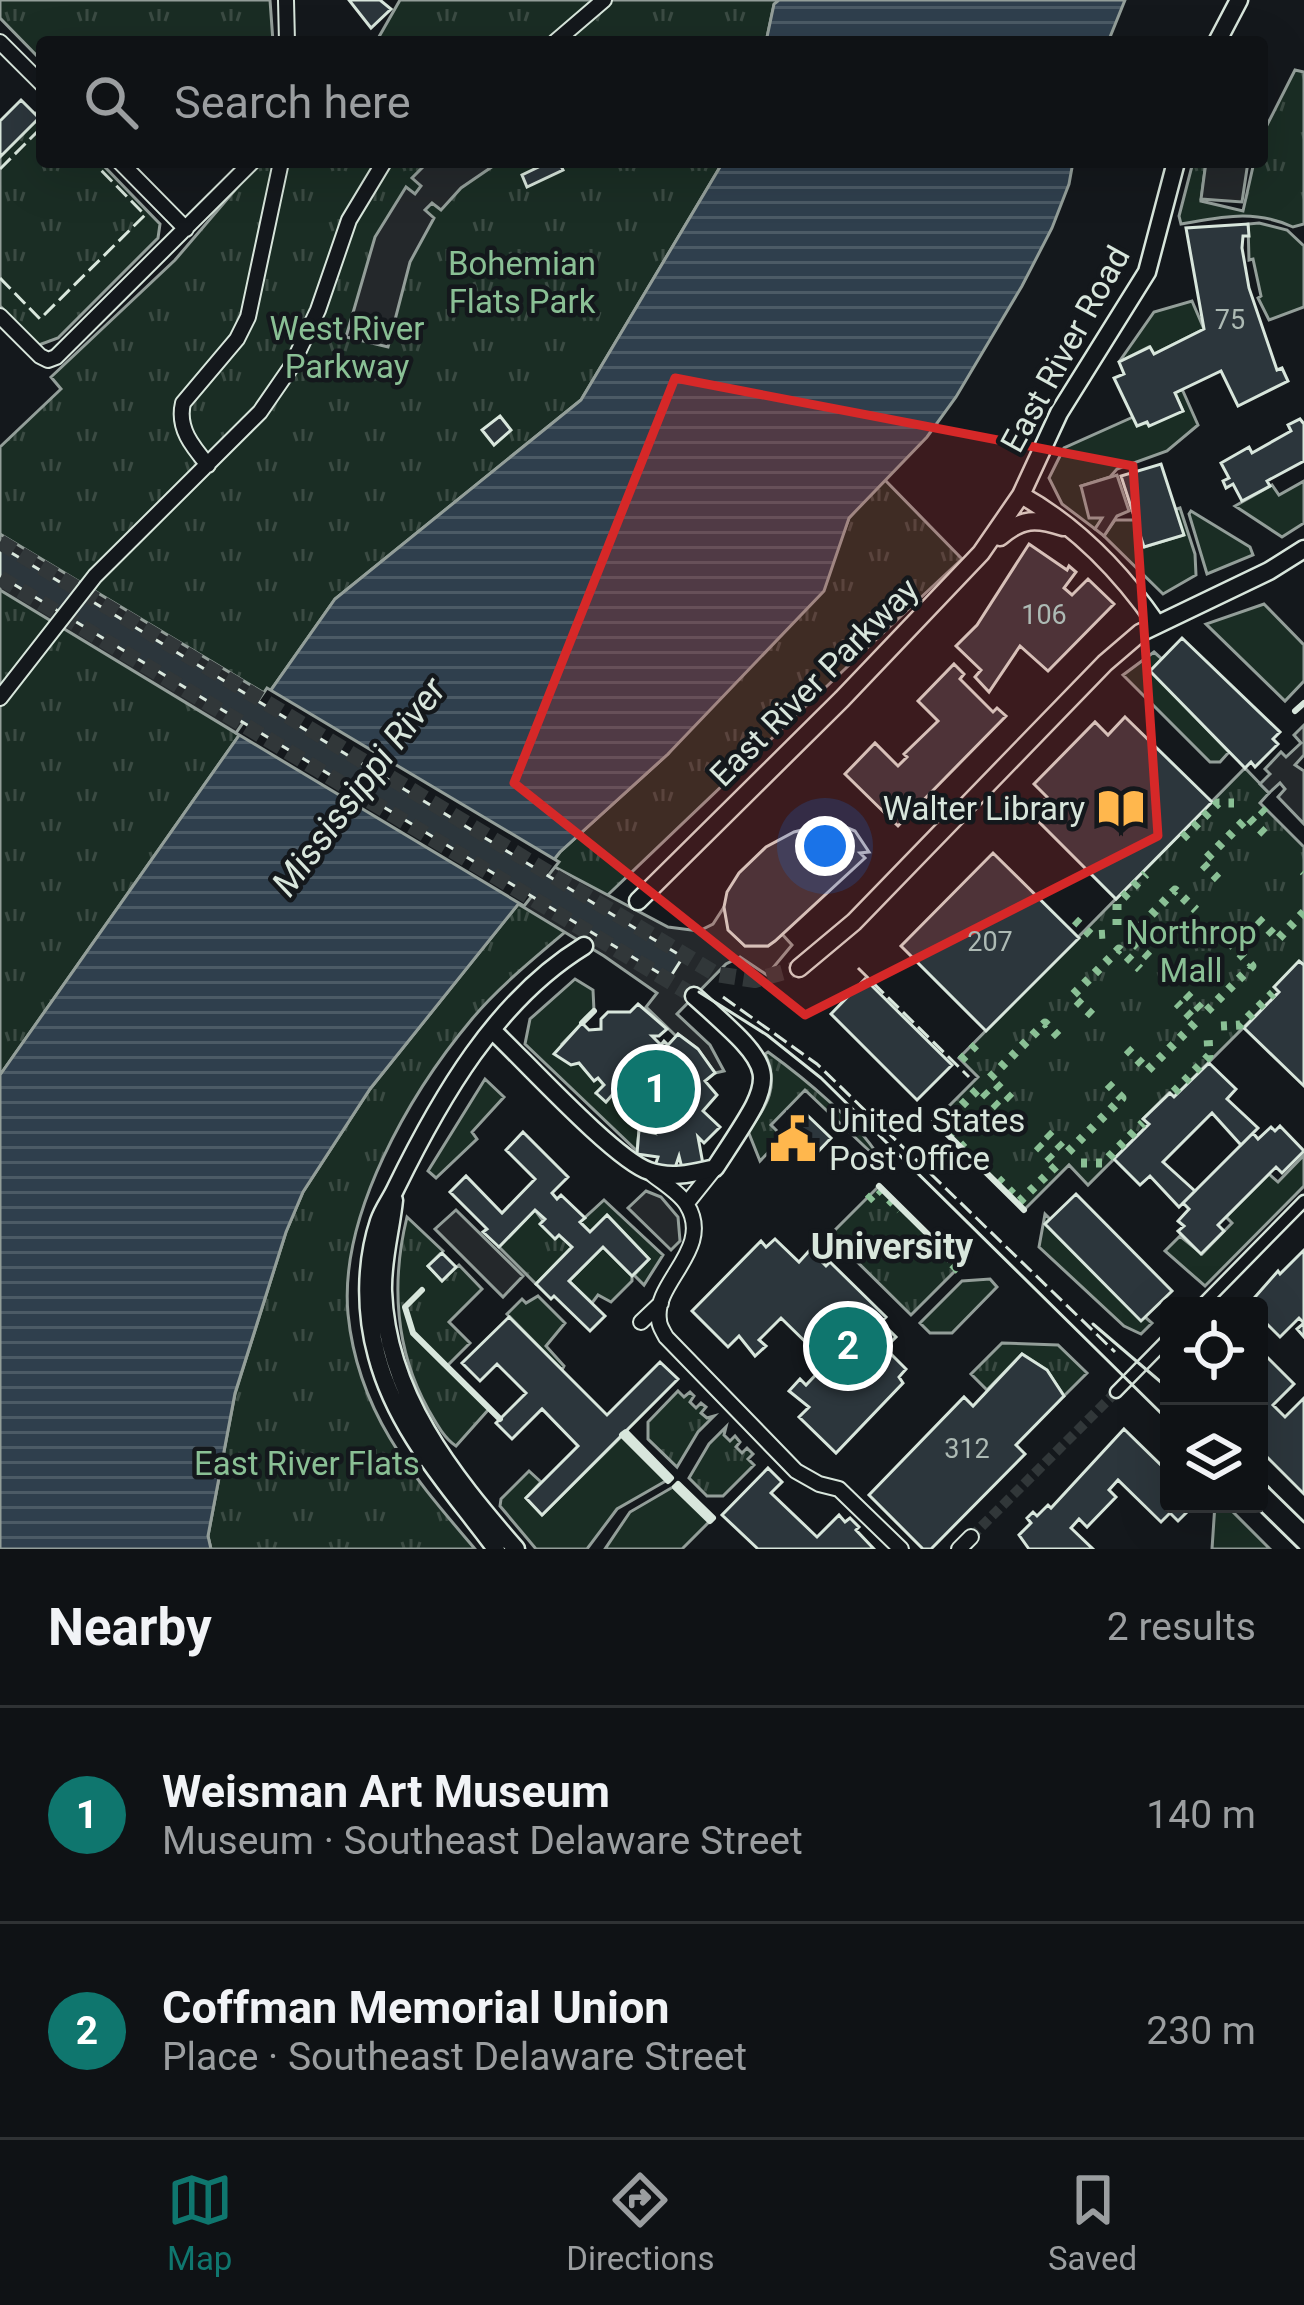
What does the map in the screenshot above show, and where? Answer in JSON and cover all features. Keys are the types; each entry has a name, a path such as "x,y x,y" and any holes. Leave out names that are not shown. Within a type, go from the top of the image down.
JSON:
{"street":[{"path":"286,0 286,36"},
{"path":"562,36 604,0"},
{"path":"1220,36 1239,0"},
{"path":"0,42 36,78"},
{"path":"126,168 186,229"},
{"path":"0,316 48,361 56,357 246,168"},
{"path":"208,465 185,433 181,411 237,339 248,317 280,168"},
{"path":"0,698 94,576 260,412 291,367 318,310 354,208 380,168"},
{"name":"East River Road","path":"1022,495 1059,413 1148,272 1174,168"},
{"path":"1022,495 1076,532 1137,595 1157,624"},
{"name":"East River Parkway","path":"638,901 884,657 981,553 1022,495"},
{"path":"981,553 1017,523 1036,519 1076,532"},
{"path":"799,968 854,922 1105,662 1157,624 1269,571 1304,549"},
{"path":"496,1549 412,1438 377,1359 368,1287 380,1218 448,1092 493,1030 562,959 584,946"},
{"path":"686,1203 716,1168 760,1097 763,1072 754,1052 694,996"},
{"path":"493,1030 623,1156 686,1203 694,1228 661,1303 658,1319 666,1337 796,1471 839,1490 901,1549"},
{"path":"648,1171 671,1176 716,1168"},
{"path":"395,1191 382,1288 393,1358 413,1408 436,1447 516,1549"},
{"path":"1210,1297 1304,1201"},
{"path":"641,1322 661,1303"},
{"path":"1116,1392 1160,1348"},
{"path":"959,1549 971,1537"}],"highlighted area":[{"path":"675,378 1133,466 1158,836 805,1015 514,783"}],"green space":[{"path":"0,0 270,0 273,36 36,36 36,55 0,18"},
{"path":"400,0 779,0 767,36 379,36"},
{"path":"1295,70 1304,72 1304,224 1293,227 1238,216 1181,224 1191,168 1205,168 1201,201 1243,211 1253,168 1268,168 1268,123"},
{"path":"36,113 36,168 106,168 160,224 158,238 58,338 39,345 0,306 0,149"},
{"name":"West River Parkway","path":"254,168 719,168 581,400 335,599 0,1075 0,447 61,389 51,377 175,260"},
{"path":"1248,224 1287,230 1304,246 1304,307 1269,320 1258,298 1253,259 1249,260"},
{"path":"1192,301 1204,329 1154,354 1149,347 1119,362 1154,312"},
{"path":"1182,389 1198,425 1167,451 1081,486 1103,518 1095,529 1062,504 1049,478 1064,448 1133,417 1147,422 1183,411 1175,393"},
{"name":"East River Flats","path":"884,479 962,559 487,1003 425,1082 383,1157 367,1197 348,1276 348,1314 363,1383 410,1469 475,1549 211,1549 208,1536 235,1394 303,1192 370,1089 560,852 668,754"},
{"path":"1304,481 1304,523 1282,537 1235,506 1272,485 1279,495"},
{"path":"1180,508 1195,554 1196,575 1163,594 1104,536 1115,520 1135,520 1145,547 1183,535 1174,510"},
{"path":"1191,511 1250,547 1253,555 1207,574"},
{"path":"1264,604 1304,645 1304,681 1285,701 1206,624"},
{"path":"1154,652 1162,659 1151,671 1229,752 1220,762 1210,762 1123,675"},
{"name":"Northrop Mall","path":"1245,768 1269,793 1260,803 1304,847 1304,965 1299,962 1275,987 1279,992 1174,1097 1169,1093 1144,1118 1149,1124 1088,1185 1069,1165 1024,1210 934,1121 978,1077 959,1058"},
{"path":"575,979 593,990 594,1011 562,1044 604,1085 597,1093 613,1094 653,1133 639,1131 637,1151 525,1044 530,1019"},
{"path":"768,1052 847,1119 882,1163 805,1090 771,1125 783,1137 760,1161 748,1131 769,1095"},
{"path":"485,1079 504,1097 472,1132 477,1139 436,1178 428,1171"},
{"path":"1304,1155 1304,1186 1205,1286 1165,1251 1180,1236 1202,1254 1232,1223 1226,1217 1269,1174 1278,1182"},
{"path":"879,1186 960,1266 911,1315 830,1235"},
{"path":"604,1200 663,1255 644,1285 634,1275 649,1259 608,1216 590,1232 580,1222"},
{"path":"535,1210 556,1238 559,1235 572,1247 536,1284 499,1247"},
{"path":"1045,1214 1050,1219 1046,1223 1141,1320 1145,1317 1152,1323 1141,1334 1124,1326 1039,1247"},
{"path":"407,1217 443,1251 428,1266 442,1280 459,1265 482,1289 449,1322 470,1343 447,1366 489,1409 456,1446 428,1409 403,1339 398,1291"},
{"path":"603,1247 632,1281 611,1302 598,1295 592,1303 569,1281"},
{"path":"990,1279 997,1287 952,1333 930,1333 920,1323 962,1281"},
{"path":"538,1296 565,1323 546,1346 564,1366 562,1370 507,1314 522,1299 526,1303"},
{"path":"1002,1343 1058,1345 1087,1373 1064,1396 1047,1370 1022,1354 987,1390 971,1374"},
{"path":"678,1391 684,1397 690,1392 696,1408 701,1403 706,1407 701,1413 714,1416 677,1467 648,1439 648,1422"},
{"path":"726,1427 724,1435 730,1441 735,1436 742,1453 747,1448 753,1454 748,1459 754,1465 723,1496 707,1496 689,1478 709,1444"},
{"path":"626,1432 671,1478 617,1509 587,1549 536,1549 500,1506 501,1499 529,1471 541,1482 526,1498 543,1514"},
{"path":"678,1484 713,1518 682,1549 605,1549 630,1512"},
{"path":"1214,1513 1234,1513 1270,1549 1212,1549"}],"shaded area":[{"path":"422,168 490,168 461,188 441,210 432,203 425,210 434,218 410,262 388,347 346,337 375,237 406,187 415,194 421,186 412,178"},
{"path":"1205,168 1247,168 1242,202 1201,199"},
{"path":"1117,475 1129,511 1117,516 1104,536 1095,529 1102,518 1089,518 1081,486"},
{"path":"0,534 536,857 668,927 699,931 713,924 724,907 729,930 745,946 768,946 782,934 792,945 767,975 740,957 726,964 677,1014 710,1045 724,1071 715,1073 697,1048 676,1036 646,1007 657,993 604,956 0,590"},
{"path":"1304,725 1304,755 1295,765 1304,771 1304,824 1278,797 1285,789 1280,783 1269,793 1260,784 1270,774 1265,769 1281,752 1286,757 1301,743 1294,735"},
{"path":"646,1191 661,1197 678,1217 680,1241 671,1250 628,1208"},
{"path":"456,1210 523,1276 503,1297 435,1229"}],"water":[{"path":"779,0 1125,0 1110,36 767,36"},
{"name":"Mississippi River","path":"719,168 1072,168 1052,228 1022,286 927,437 849,518 824,591 668,754 560,852 370,1089 303,1192 235,1393 208,1536 211,1549 0,1549 0,1075 335,599 581,400"}],"pier":[{"path":"267,688 559,862 524,906 236,733"}],"building":[{"path":"349,0 380,0 391,9 371,28"},
{"path":"21,100 36,115 36,121 0,157 0,121"},
{"path":"537,168 563,170 527,187 522,175"},
{"path":"1248,224 1249,236 1243,236 1242,248 1249,288 1277,370 1282,368 1288,381 1238,406 1221,371 1175,393 1183,411 1149,426 1147,422 1137,426 1114,378 1124,374 1119,362 1150,347 1154,354 1204,329 1186,228"},
{"path":"500,416 511,430 494,445 482,430"},
{"path":"1300,419 1304,461 1242,501 1233,484 1226,488 1223,481 1229,478 1221,463 1249,447 1252,453 1291,431 1288,425"},
{"path":"1161,464 1184,535 1144,547 1121,476"},
{"path":"1029,544 1076,572 1064,588 1072,595 1088,579 1114,604 1048,671 1020,646 989,692 975,677 981,670 956,646 977,625"},
{"path":"0,546 683,957 669,979 0,576"},
{"path":"1182,638 1280,732 1273,739 1278,744 1255,767 1251,762 1245,768 1150,671"},
{"path":"954,664 964,674 960,679 993,712 997,708 1006,716 898,826 845,774 875,743 898,766 907,757 904,754 938,721 918,701"},
{"name":"Walter Library","path":"1125,717 1212,802 1116,899 1031,814 1047,797 1034,784 1095,722 1108,735"},
{"path":"822,825 855,831 869,852 860,853 865,858 775,941 768,946 745,946 728,930 724,907 739,873 766,847 794,832"},
{"path":"993,853 1079,938 986,1031 901,946"},
{"path":"1299,961 1304,965 1304,1086 1244,1028 1279,992 1274,987"},
{"path":"865,979 952,1065 917,1100 831,1014"},
{"path":"638,1004 667,1029 652,1036 661,1045 664,1041 668,1045 678,1034 698,1049 715,1073 705,1081 717,1095 703,1111 720,1127 704,1143 698,1137 703,1164 682,1168 679,1156 674,1171 655,1166 658,1157 637,1154 639,1130 653,1133 613,1094 606,1102 596,1093 604,1085 598,1078 594,1081 579,1063 571,1065 554,1054 582,1023 589,1030 601,1029 601,1019 608,1012 630,1012"},
{"path":"1209,1063 1236,1089 1227,1099 1258,1128 1241,1145 1212,1113 1163,1162 1195,1191 1179,1207 1150,1176 1140,1185 1114,1159 1149,1124 1143,1119"},
{"path":"806,1114 831,1138 808,1162 783,1137"},
{"path":"1280,1126 1304,1151 1282,1173 1276,1167 1218,1225 1224,1231 1201,1254 1178,1231 1184,1226 1178,1221 1189,1209 1183,1203 1253,1133 1258,1139 1271,1127 1275,1131"},
{"path":"523,1132 568,1177 552,1193 557,1199 561,1195 585,1218 580,1222 590,1232 607,1215 649,1259 632,1276 603,1247 569,1281 605,1316 590,1331 536,1284 572,1247 540,1224 545,1219 535,1210 499,1247 450,1192 466,1176 502,1213 535,1179 506,1150"},
{"path":"1076,1194 1172,1291 1160,1297 1141,1321 1045,1224"},
{"path":"775,1239 799,1262 810,1250 826,1266 830,1262 886,1317 881,1322 896,1337 885,1348 906,1369 899,1377 903,1383 836,1453 799,1417 809,1407 789,1391 800,1379 806,1385 827,1363 781,1318 759,1340 766,1346 755,1356 739,1336 728,1347 692,1311 761,1241 766,1247"},
{"path":"1304,1250 1304,1323 1299,1318 1280,1337 1268,1325 1268,1297 1255,1297 1278,1271 1280,1274"},
{"path":"442,1253 456,1267 442,1281 428,1266"},
{"path":"509,1317 607,1415 660,1362 678,1379 542,1515 526,1498 578,1446 542,1409 512,1439 496,1423 526,1393 497,1364 480,1381 462,1363"},
{"path":"1022,1354 1047,1370 1064,1396 1016,1445 1025,1454 931,1549 923,1549 869,1495 964,1397 973,1406"},
{"path":"1268,1358 1294,1384 1273,1405 1285,1417 1304,1398 1304,1494 1268,1458"},
{"path":"1124,1429 1160,1464 1160,1513 1170,1513 1161,1522 1118,1480 1109,1490 1116,1497 1087,1527 1079,1519 1071,1528 1093,1549 1029,1549 1019,1535 1031,1523 1027,1518 1048,1505 1051,1508"},
{"path":"768,1468 782,1482 771,1493 817,1537 839,1515 845,1522 850,1518 874,1549 758,1549 722,1515"}],"tunnel":[{"path":"0,542 716,974 755,980 799,968"},
{"path":"0,578 694,996"},
{"path":"971,1537 1116,1392"}],"tram line":[{"path":"699,992 767,1035 821,1078 1160,1412"},
{"path":"1093,1324 1160,1381"},
{"path":"1268,1487 1304,1522"},
{"path":"1262,1513 1299,1549"}],"hedge":[{"path":"1183,838 1218,803 1234,803"},
{"path":"1261,809 1270,818"},
{"path":"1218,879 1202,863 1248,817 1270,839"},
{"path":"1117,925 1117,904 1146,874"},
{"path":"1149,957 1129,938 1175,890 1196,910"},
{"path":"1258,919 1278,939 1304,912"},
{"path":"1075,920 1091,935 1107,934"},
{"path":"1186,994 1205,1013 1252,966 1231,944"},
{"path":"1092,1015 1072,996 1119,949 1140,969"},
{"path":"1221,1026 1240,1025 1273,993"},
{"path":"1127,1049 1148,1070 1196,1022 1177,1003"},
{"path":"1011,1099 990,1078 1045,1023 1064,1042"},
{"path":"1174,1092 1209,1056 1208,1036"},
{"path":"961,1060 982,1039"},
{"path":"1047,1133 1067,1153 1122,1098 1102,1078"},
{"path":"964,1148 942,1125 979,1088 1000,1109"},
{"path":"1081,1163 1103,1163 1143,1123"},
{"path":"998,1179 1020,1201 1057,1165 1037,1145"},
{"path":"868,1200 879,1189 900,1210"},
{"path":"936,1245 957,1266 947,1276"}],"fence":[{"path":"0,169 36,133"},
{"path":"0,278 40,319 145,215 99,168"},
{"path":"858,968 969,1077"},
{"path":"723,997 817,1064 1115,1352"}],"wall":[{"path":"1295,711 1304,703"},
{"path":"582,1023 594,1011"},
{"path":"934,1121 1024,1210"},
{"path":"879,1186 960,1266"},
{"path":"422,1290 405,1307 413,1333 500,1419"},
{"path":"626,1432 671,1478 668,1481 622,1435 626,1432"},
{"path":"678,1484 713,1518 710,1521 675,1487 678,1484"}],"place":[{"name":"Walter Library","path":"1121,808"},
{"name":"Weisman Art Museum","path":"656,1089"},
{"name":"United States Post Office","path":"793,1139"},
{"name":"Coffman Memorial Union","path":"848,1346"}],"district":[{"name":"University","path":"892,1247"}],"park label":[{"name":"Bohemian Flats Park","path":"522,282"}]}
